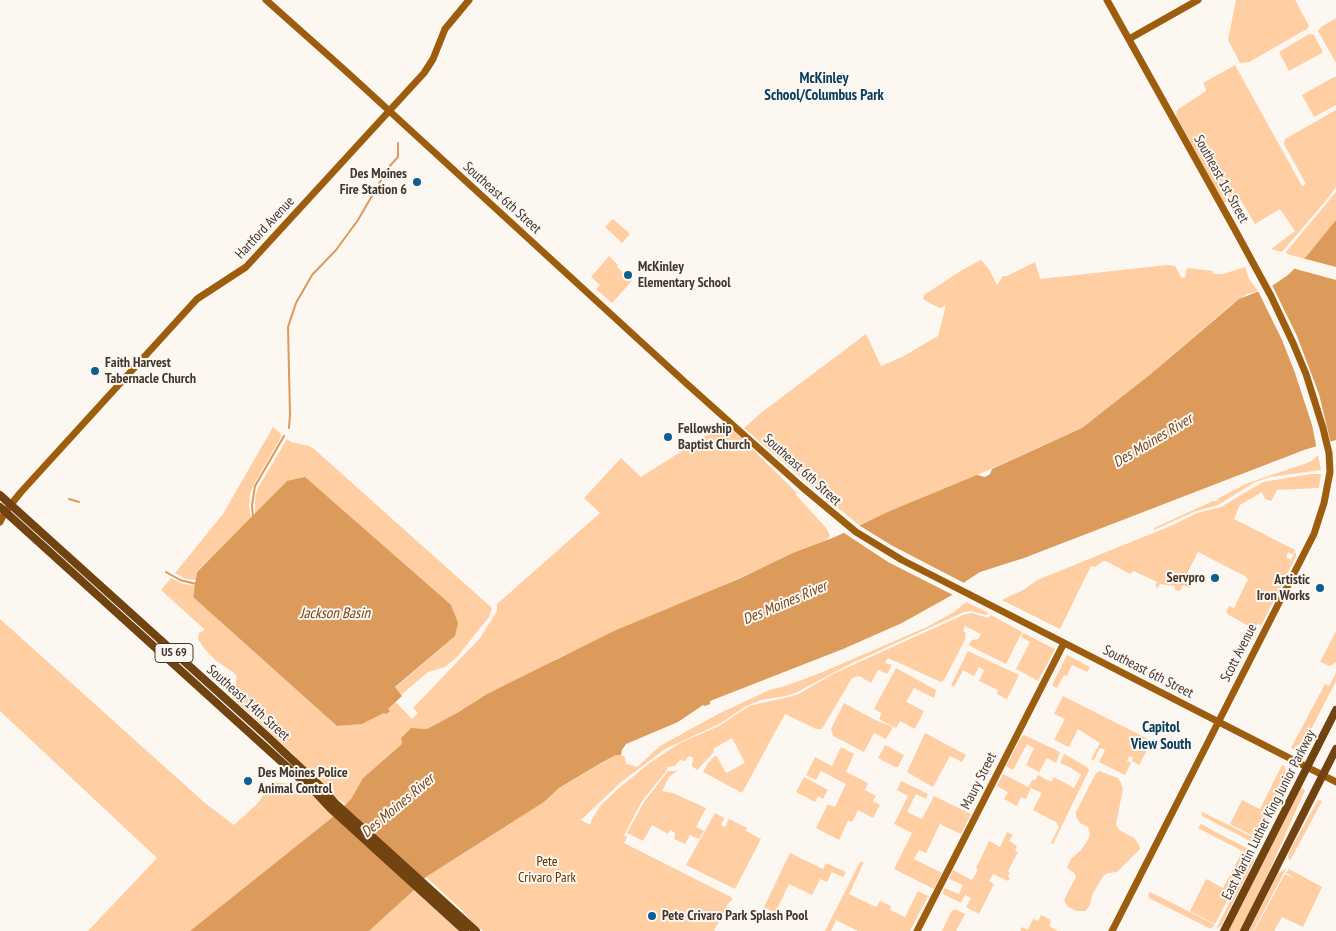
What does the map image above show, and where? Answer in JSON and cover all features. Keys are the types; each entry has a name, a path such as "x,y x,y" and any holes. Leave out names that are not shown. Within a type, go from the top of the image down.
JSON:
{"main road":[{"name":"Southeast 6th Street","path":"266,0 687,384 840,520 872,542 1064,643 1336,782"},
{"name":"Hartford Avenue","path":"0,522 2,510 10,505 197,299 246,267 424,73 433,59 445,28 469,0"},
{"name":"Southeast 1st Street","path":"1107,0 1262,280 1290,336 1306,374"},
{"path":"1129,39 1198,0"},
{"name":"Scott Avenue","path":"1112,931 1316,527 1328,486 1328,453 1306,374"},
{"name":"Southeast 14th Street","path":"0,495 268,737 321,787 332,805"},
{"name":"Southeast 14th Street","path":"2,510 316,793 332,805 466,929 476,931"},
{"name":"Maury Street","path":"917,931 1064,643"},
{"name":"East Martin Luther King Junior Parkway","path":"1224,931 1336,710"},
{"path":"1244,931 1336,749"}],"green space":[{"path":"1236,0 1295,0 1309,26 1307,29 1249,62 1240,63 1228,40"},
{"path":"1336,18 1336,63 1318,31"},
{"path":"1309,34 1314,35 1322,53 1289,71 1279,52"},
{"path":"1235,65 1302,186 1306,184 1284,144 1285,139 1336,110 1336,187 1282,252 1271,249 1295,231 1280,209 1255,224 1238,196 1224,203 1176,116 1177,110 1206,91 1203,83"},
{"path":"1336,77 1336,105 1314,117 1302,95"},
{"path":"1336,192 1336,220 1323,237 1305,259 1287,254 1286,252"},
{"path":"613,219 630,234 622,243 605,227"},
{"path":"609,256 618,265 617,267 632,281 612,303 596,289 600,285 591,277"},
{"path":"981,260 989,269 997,285 1003,276 1007,276 1035,262 1040,279 1167,265 1175,266 1181,277 1185,278 1187,268 1213,271 1213,274 1223,274 1245,267 1249,279 1258,291 1247,294 1231,305 1152,373 1082,428 964,481 859,525 744,428 762,412 866,334 881,366 902,357 938,336 946,305 941,308 931,304 923,299 924,295"},
{"path":"726,423 797,493 796,495 827,529 830,536 826,540 558,658 541,669 487,694 427,729 411,728 401,738 402,744 363,778 346,805 294,759 296,757 233,698 237,677 215,660 203,647 198,639 199,633 205,630 161,590 171,578 183,584 195,585 193,597 337,726 362,724 384,713 396,702 412,719 418,713 413,708 480,638 497,611 497,604 600,513 584,498 621,458 641,477"},
{"path":"273,427 281,434 280,439 250,494 249,507 251,518 197,571 196,580 186,579 175,573 223,514"},
{"path":"287,439 314,449 492,608 489,617 457,657 445,667 428,672 401,695 395,688 455,636 287,481 255,514 255,497 258,488"},
{"path":"1318,455 1321,470 1270,477 1255,482 1218,505 1196,511 1154,530 1154,528 1213,501 1219,501 1217,499 1248,483 1310,462"},
{"path":"1321,474 1319,488 1277,490 1271,501 1265,499 1262,492 1240,505 1234,519 1295,550 1293,555 1288,552 1286,557 1290,561 1296,551 1296,556 1263,622 1261,625 1258,624 1260,620 1254,629 1226,612 1229,606 1234,608 1248,579 1198,552 1183,581 1190,586 1189,588 1183,585 1180,591 1175,590 1175,586 1160,584 1158,588 1155,586 1157,582 1134,571 1130,574 1106,561 1095,567 1091,566 1060,629 1002,600 1025,589 1037,580 1173,525 1197,513 1221,507 1263,482"},
{"name":"Pete Crivaro Park","path":"966,602 989,613 986,615 971,611 964,612 848,665 797,692 786,696 761,700 746,706 721,723 665,749 620,783 581,820 590,825 601,805 651,762 680,743 719,726 749,706 797,695 833,674 963,615 972,613 988,618 991,615 1022,632 1006,664 970,646 969,644 972,640 978,639 981,634 965,626 963,631 966,633 965,640 944,680 941,682 888,658 885,663 892,665 887,674 878,670 871,683 859,676 852,678 822,729 816,729 785,714 742,793 703,772 716,755 726,773 745,763 732,738 713,749 714,752 697,770 692,766 693,758 689,756 685,761 680,760 675,766 667,767 667,770 642,801 624,835 627,837 624,843 731,897 732,900 714,931 483,931 426,877 544,802 559,788 616,755 625,757 626,765 637,767 660,746 720,713 772,689 818,674 927,627 954,612"},
{"path":"0,619 205,803 234,825 257,804 273,782 290,784 298,782 334,816 190,931 88,931 157,858 0,711"},
{"path":"1336,631 1336,662 1330,666 1320,662"},
{"path":"1023,633 1055,649 1038,681 1016,669 1030,642 1021,637"},
{"path":"968,651 1019,675 1007,699 997,694 998,690 979,681 984,670 979,667 974,676 963,670 954,687 951,685"},
{"path":"1067,655 1090,667 1087,672 1072,665 1067,676 1064,675 1057,688 1052,685"},
{"path":"896,668 936,690 934,698 914,688 906,702 924,711 915,729 900,721 896,728 879,719 882,713 874,709"},
{"path":"1336,673 1336,681 1305,741 1294,749 1291,748 1325,684 1329,686"},
{"path":"1063,696 1152,741 1139,765 1132,761 1133,758 1129,756 1127,761 1131,763 1125,775 1099,762 1105,750 1100,748 1094,760 1091,759 1100,743 1078,729 1069,747 1054,740 1065,719 1054,714"},
{"path":"844,703 873,719 893,727 886,739 874,733 864,752 833,736 831,729"},
{"path":"925,733 966,755 962,762 950,756 933,787 907,772"},
{"path":"1024,735 1060,752 1056,763 1047,758 1039,772 1026,765 1034,748 1027,744 1013,770 1006,766"},
{"path":"885,745 904,755 898,767 878,758"},
{"path":"841,747 854,754 846,772 868,783 865,790 876,796 873,801 880,805 873,818 858,810 852,822 848,821 839,840 816,828 828,804 835,807 846,784 821,771 816,780 806,775 815,757 832,766"},
{"path":"1064,754 1089,770 1053,844 1051,843 1059,827 1056,822 1033,810 1042,793 1031,788 1026,799 1021,797 1017,806 1004,799 1008,792 997,786 1003,774 1028,787 1038,775 1051,782 1054,777 1074,788 1081,775 1060,763"},
{"path":"1282,765 1285,766 1286,779 1284,790 1259,839 1230,824 1242,800 1260,809"},
{"path":"668,771 677,771 669,777 662,791 673,793 706,808 696,827 704,831 699,839 690,835 685,844 674,839 675,833 670,830 668,834 652,825 643,841 627,833 644,802"},
{"path":"1099,771 1118,778 1121,783 1123,789 1116,824 1119,830 1134,838 1140,849 1117,872 1108,873 1103,876 1092,895 1090,905 1085,911 1077,911 1068,907 1064,900 1076,877 1067,868 1071,859 1081,850 1090,834 1088,827 1080,823 1076,817 1076,812 1095,775"},
{"path":"804,777 828,790 823,799 818,796 815,802 796,792"},
{"path":"901,781 928,794 926,799 916,794 907,812 922,819 934,796 971,814 961,834 940,824 926,853 919,850 914,859 942,873 934,889 894,869 912,833 894,824 908,796 897,790"},
{"path":"1301,788 1305,790 1268,874 1240,931 1228,931"},
{"path":"1318,800 1322,801 1290,861 1288,857 1289,852"},
{"path":"1202,812 1258,840 1256,844 1202,816"},
{"path":"715,813 724,818 721,825 725,827 729,819 747,828 746,831 761,839 735,889 686,865"},
{"path":"1201,824 1252,851 1250,855 1198,828"},
{"path":"1007,832 1013,835 1009,841 1017,846 1015,851 1018,852 1008,871 1010,873 1008,877 1010,878 1008,881 993,874 989,881 994,884 979,914 966,907 971,898 965,895 961,903 943,894 944,888 959,894 963,885 949,879 953,870 972,880 978,870 976,868 989,841 1000,847"},
{"path":"1242,852 1250,856 1215,924 1190,911 1206,879 1223,888"},
{"path":"790,853 823,869 826,863 846,872 843,877 832,872 827,882 820,879 812,895 789,884 775,913 764,907"},
{"path":"1254,854 1254,861 1221,926 1216,929"},
{"path":"860,862 864,862 849,894 876,907 880,901 891,906 890,910 905,917 918,891 928,896 910,931 858,931 836,920 831,931 825,931"},
{"path":"1286,869 1253,931 1249,931 1278,873"},
{"path":"1289,869 1322,887 1303,927 1282,917 1274,931 1254,931 1285,874 1298,880 1286,873"},
{"path":"414,890 459,931 369,931 405,898"},
{"path":"1150,892 1215,925 1211,929 1149,898"},
{"path":"955,909 965,914 956,931 942,931 951,912"},
{"path":"1041,915 1051,920 1049,926 1058,931 1020,931 1022,927 1028,930 1033,919 1038,921"}],"water":[{"name":"Des Moines River","path":"1336,220 1336,440 1304,450 1024,558 980,572 966,581 952,595 902,623 843,649 710,701 710,704 703,705 678,722 626,744 621,755 616,755 559,788 544,802 426,877 369,931 190,931 334,816 351,799 363,778 402,744 401,738 411,728 427,729 487,694 614,631 741,578 890,511 977,475 985,477 990,474 992,469 1082,428 1152,373 1239,299 1272,286 1288,275 1306,257"},
{"name":"Jackson Basin","path":"305,477 451,605 458,623 455,636 395,687 402,696 388,709 390,711 362,724 337,726 193,597 197,572 287,481"}],"pier":[{"path":"1302,258 1336,267 1336,280 1292,268"},
{"path":"1271,283 1297,336 1319,394 1331,444 1317,450 1312,425 1295,373 1282,340 1257,289"},
{"path":"857,524 891,545 966,584 955,596 888,562 841,531"}],"waterway":[{"path":"289,428 288,327 296,303 312,275 336,250 358,220 388,168 398,157 398,143"},
{"path":"253,517 252,505 255,486 284,436"},
{"path":"69,499 79,502"},
{"path":"166,572 180,580 196,584"}],"place":[{"name":"Des Moines Fire Station 6","path":"417,182"},
{"name":"McKinley Elementary School","path":"628,275"},
{"name":"Faith Harvest Tabernacle Church","path":"95,371"},
{"name":"Fellowship Baptist Church","path":"668,437"},
{"name":"Servpro","path":"1215,578"},
{"name":"Artistic Iron Works","path":"1320,588"},
{"name":"Des Moines Police Animal Control","path":"248,781"},
{"name":"Pete Crivaro Park Splash Pool","path":"652,916"}],"district":[{"name":"McKinley School/Columbus Park","path":"824,88"},
{"name":"Capitol View South","path":"1161,736"}]}
